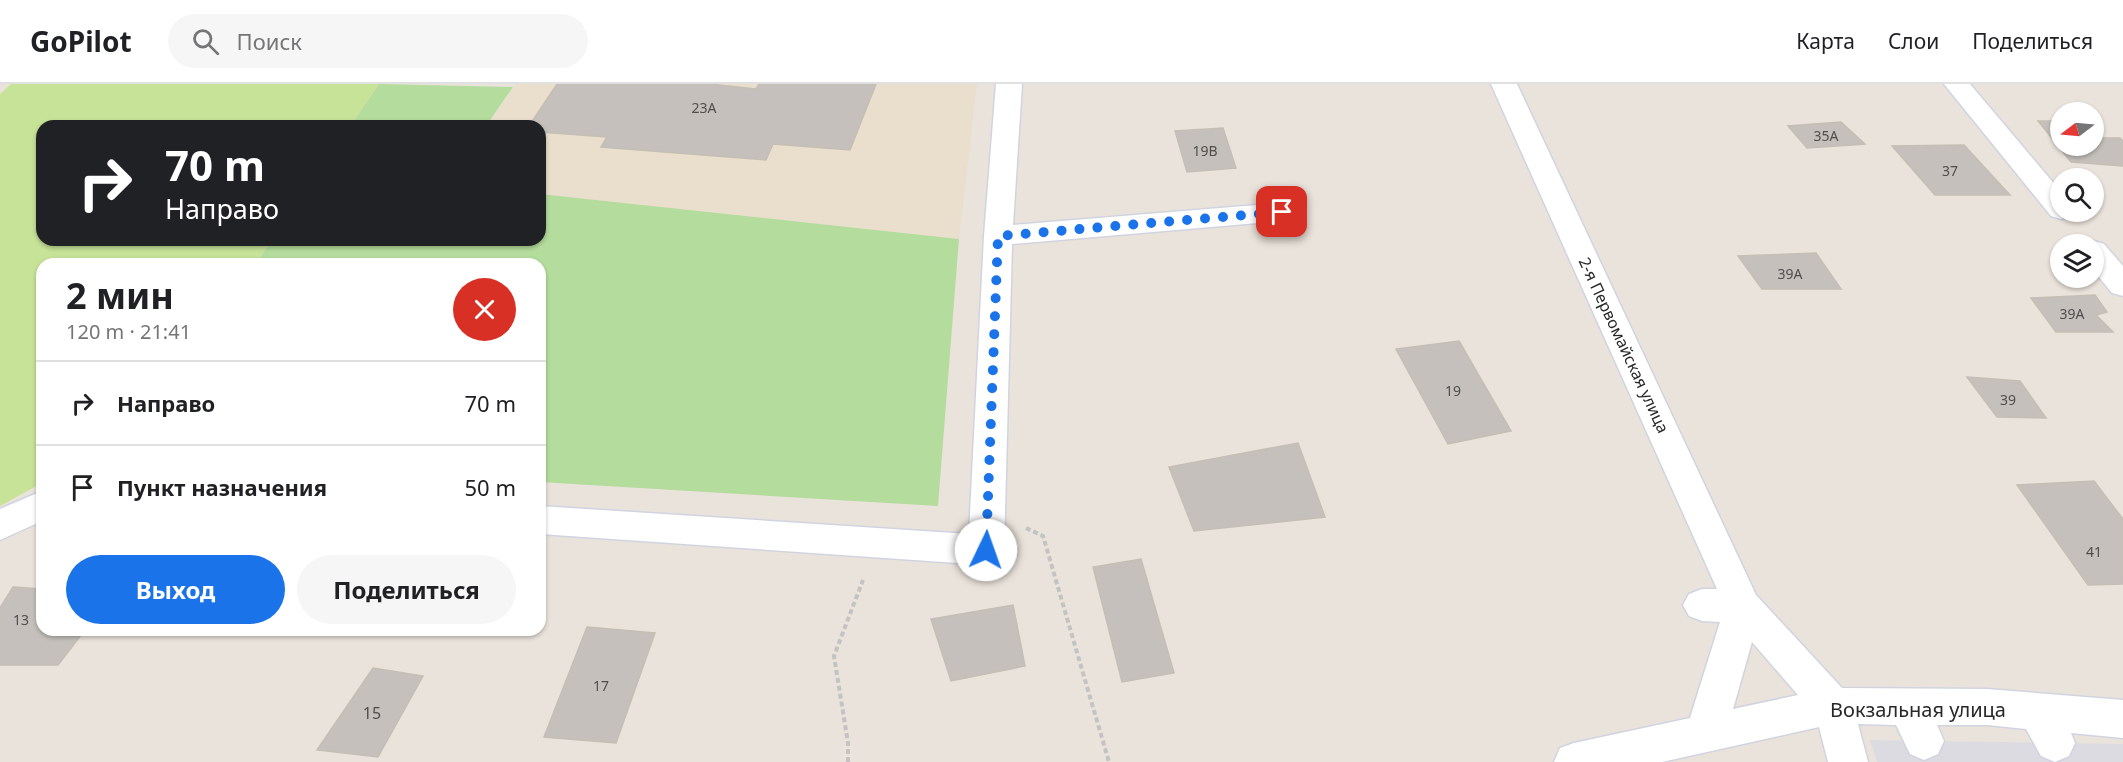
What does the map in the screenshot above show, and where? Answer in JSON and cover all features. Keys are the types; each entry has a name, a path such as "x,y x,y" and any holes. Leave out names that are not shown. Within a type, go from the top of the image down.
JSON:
{"street":[{"path":"546,520 986,550 998,236 1009,84"},
{"name":"2-я Первомайская улица","path":"1504,84 1743,606 1833,706"},
{"path":"1957,84 2050,198"},
{"path":"998,236 1282,212"},
{"path":"2070,222 2081,234"},
{"path":"2104,263 2123,286"},
{"path":"0,525 36,508"},
{"path":"1702,605 1743,606 1706,733"},
{"path":"1833,706 1848,762"},
{"name":"Вокзальная улица","path":"1574,762 1833,706 1987,707 2047,727 2123,719"},
{"path":"1908,706 1924,741"}],"path":[{"path":"988,509 1043,536 1109,762"},
{"path":"848,762 848,743 834,656 862,581 898,544"}],"shaded area":[{"path":"516,84 977,84 959,239 546,195 546,120 490,120"},
{"path":"1870,740 2123,744 2123,762 1877,762"}],"green space":[{"path":"11,84 379,84 354,120 36,120 36,246 268,246 259,258 36,258 36,486 0,506 0,94"},
{"path":"379,84 513,87 490,120 354,120"},
{"path":"546,195 959,239 938,506 546,482 546,258 259,258 268,246 546,246"}],"building":[{"path":"557,84 710,84 756,89 759,84 876,84 850,150 773,144 766,160 601,147 607,137 546,132 546,120 533,120"},
{"path":"2038,121 2050,121 2050,136"},
{"path":"1841,122 1865,144 1807,148 1788,126"},
{"path":"1223,128 1236,168 1187,172 1175,131"},
{"path":"2104,138 2120,138 2123,141 2123,166 2071,162 2066,156 2104,156"},
{"path":"1964,145 2010,195 1935,195 1892,146"},
{"path":"1816,253 1841,289 1762,289 1738,256"},
{"path":"2095,295 2107,312 2096,315 2113,332 2056,332 2031,298"},
{"path":"1459,341 1511,431 1448,444 1396,349"},
{"path":"1967,377 2020,381 2046,418 1997,417"},
{"path":"1298,443 1325,517 1194,531 1169,467"},
{"path":"2094,481 2123,519 2123,584 2088,585 2017,485"},
{"path":"1141,559 1174,673 1122,682 1093,567"},
{"path":"13,587 36,589 36,636 80,636 58,665 0,665 0,608"},
{"path":"1013,605 1025,666 951,681 931,619"},
{"path":"587,627 655,633 616,743 544,737"},
{"path":"373,668 423,676 378,757 317,750"}],"route":[{"path":"986,550 998,236 1282,212"}]}
